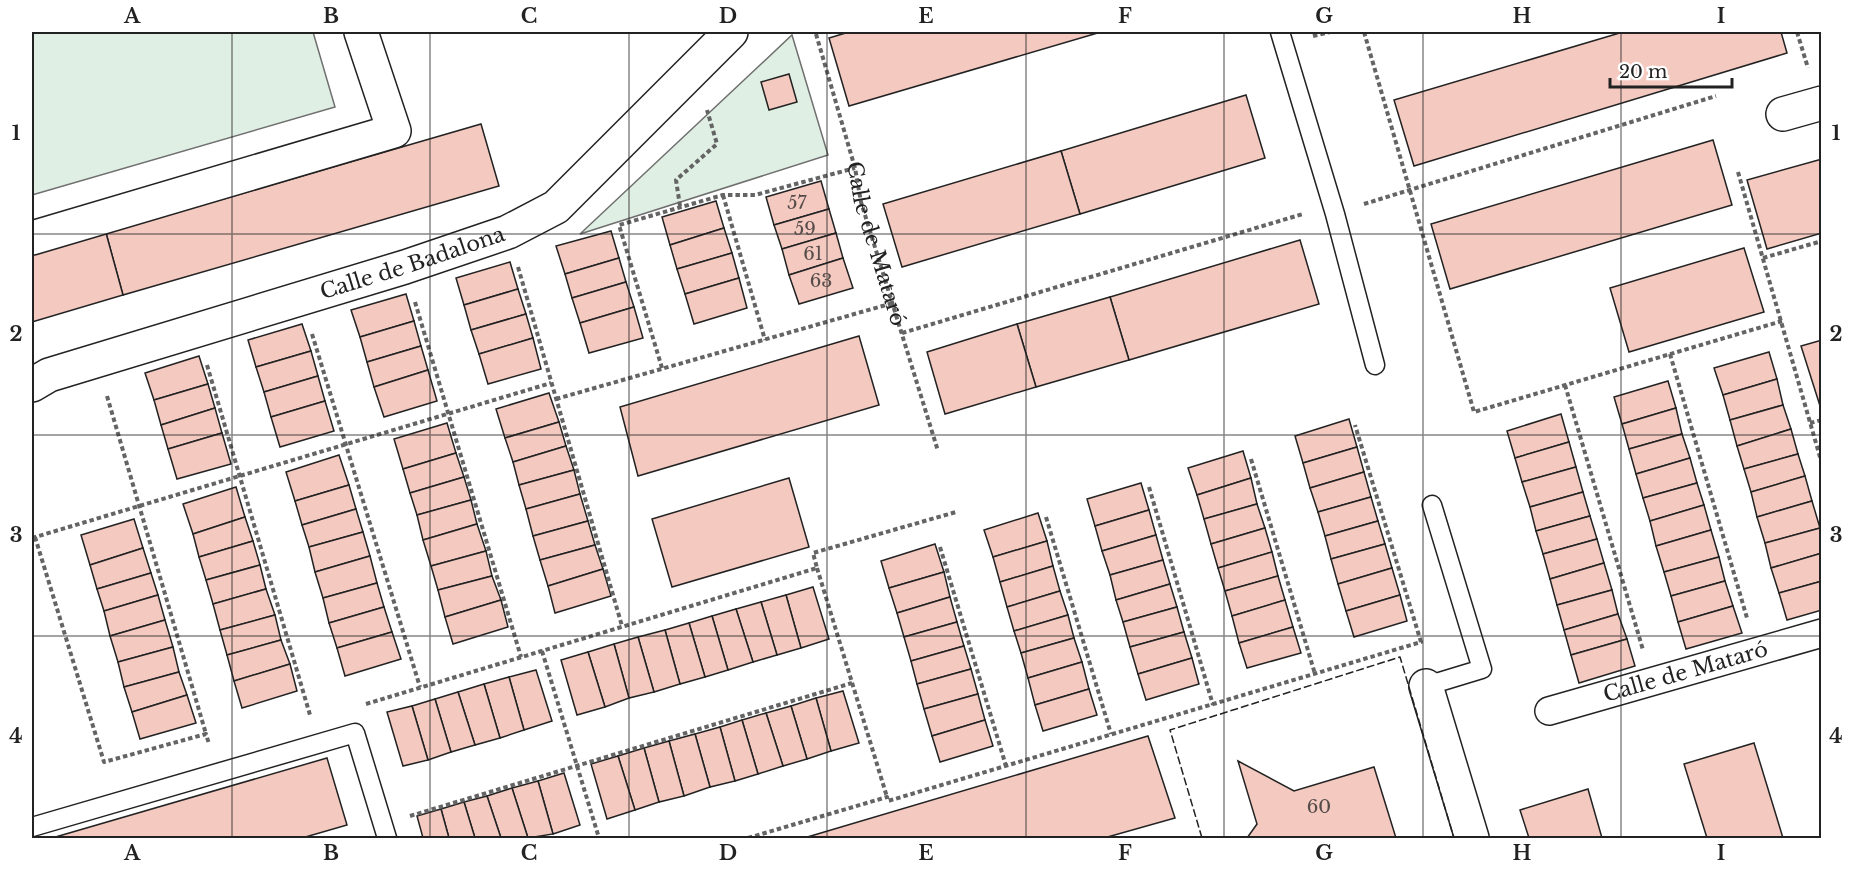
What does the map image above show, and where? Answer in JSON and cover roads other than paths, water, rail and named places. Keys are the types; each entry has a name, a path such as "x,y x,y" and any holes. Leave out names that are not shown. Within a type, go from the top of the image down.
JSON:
{"street":[{"path":"32,238 394,131 361,32"},
{"name":"Calle de Badalona","path":"32,385 50,375 96,360 405,267 508,232 556,207 731,32"},
{"path":"1783,114 1821,103"},
{"name":"Calle de Mataró","path":"1549,711 1821,633"},
{"path":"1426,686 1472,838"}],"lane":[{"path":"1280,32 1333,210 1375,365"},
{"path":"1426,686 1482,669 1432,505"},
{"path":"32,827 355,733 384,831"}]}
